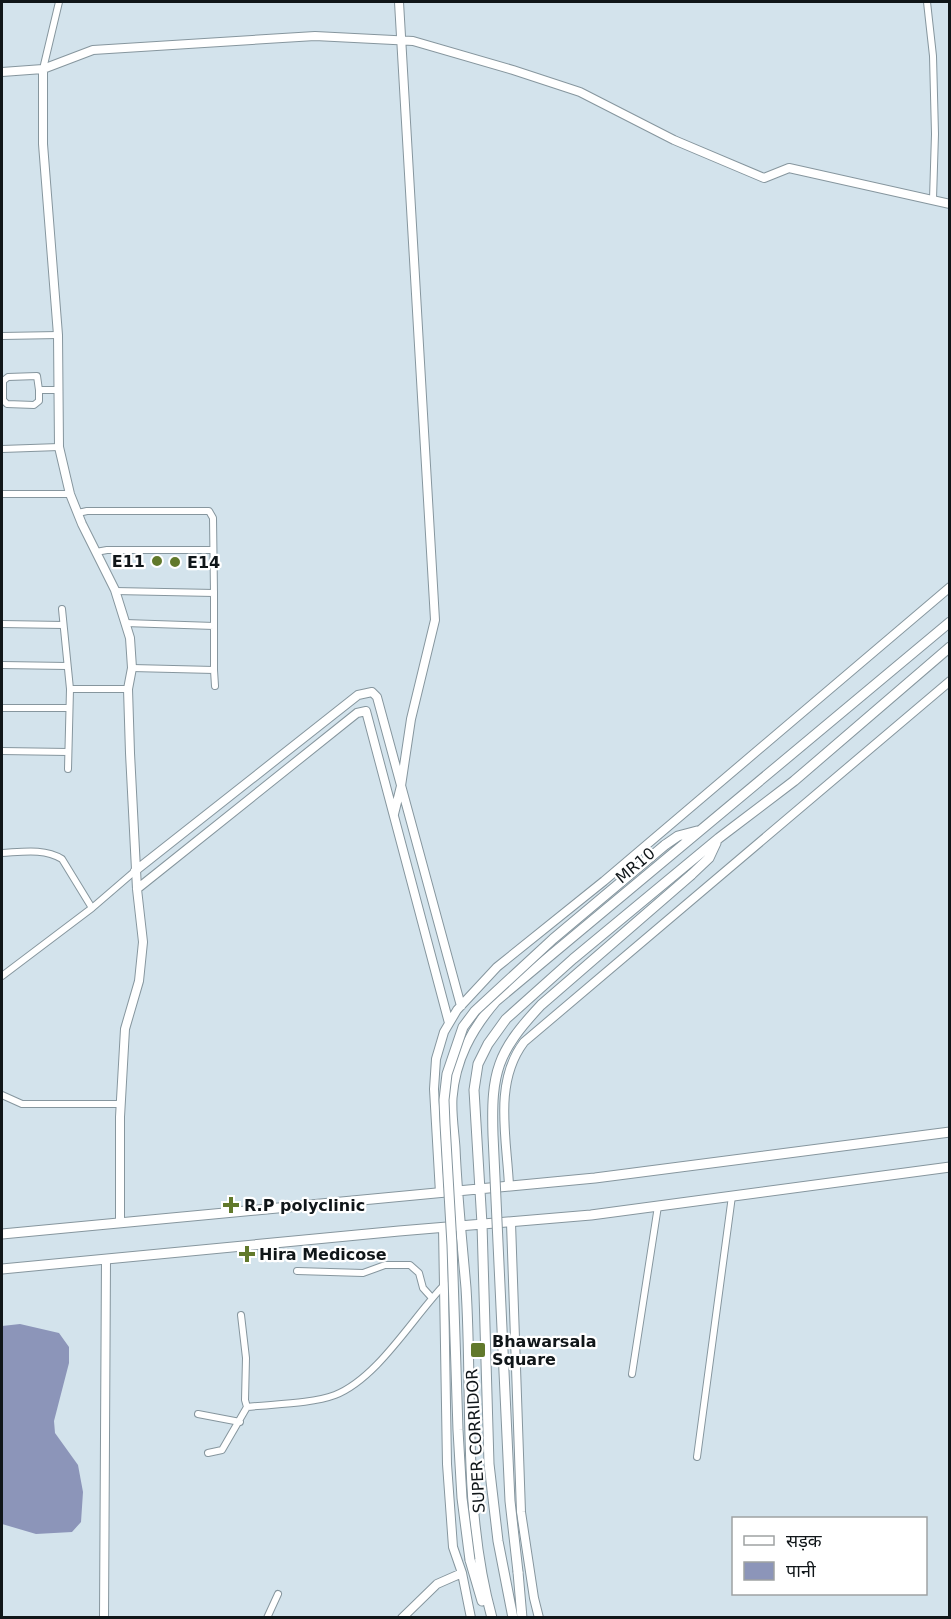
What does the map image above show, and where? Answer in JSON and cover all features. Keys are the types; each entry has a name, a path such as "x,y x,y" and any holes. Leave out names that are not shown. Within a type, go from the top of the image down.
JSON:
{"main road":[{"name":"MR10","path":"457,1191 452,1099 457,1066 477,1023 496,1001 950,622"},
{"name":"MR10","path":"480,1189 474,1090 478,1064 488,1044 506,1019 573,959 719,838 794,781 950,647"},
{"path":"490,1617 470,1560 462,1498 452,1245 444,1116 447,1074 463,1027 475,1011 553,939 664,846 678,836 699,831"},
{"path":"522,1617 510,1501 493,1135 492,1097 496,1072 506,1049 521,1026 541,1005 691,875 709,858 719,838"},
{"path":"2,1234 595,1178 950,1132"},
{"path":"2,1269 443,1227 511,1223 950,1167"},
{"name":"SUPER CORRIDOR","path":"480,1189 489,1464 498,1541 513,1617"},
{"name":"SUPER CORRIDOR","path":"457,1191 466,1289 474,1520 490,1617"}],"street":[{"path":"59,2 43,69 43,144 58,335 59,447 70,494 115,591 126,623 130,638 132,668 129,689 135,870 143,942 139,981 125,1029 120,1104 120,1222"},
{"path":"394,814 401,786 411,719 435,620 399,2"},
{"path":"927,2 933,56 935,134 933,199"},
{"path":"2,72 43,69 93,50 315,36 413,41 580,92 674,140 764,178 789,168 950,204"},
{"path":"2,336 58,335"},
{"path":"8,376 37,376 39,390 39,401 34,405 7,404 3,400 3,381 8,376"},
{"path":"39,390 58,390"},
{"path":"2,449 59,447"},
{"path":"2,494 70,494"},
{"path":"78,513 87,511 209,512 213,518 214,686"},
{"path":"96,552 107,550 213,550"},
{"path":"440,1193 434,1089 436,1059 444,1032 462,1006 497,967 595,888 950,587"},
{"path":"115,591 214,593"},
{"path":"62,609 70,689 68,769"},
{"path":"126,623 214,626"},
{"path":"2,624 63,625"},
{"path":"2,665 67,666"},
{"path":"132,668 214,670"},
{"path":"510,1186 505,1089 510,1064 524,1042 950,681"},
{"path":"70,689 129,689"},
{"path":"2,976 92,908 135,870 358,695 372,692 377,697 462,1006"},
{"path":"2,708 69,708"},
{"path":"136,889 357,713 366,711 449,1023"},
{"path":"2,750 68,752"},
{"path":"2,853 54,854 62,859 92,908"},
{"path":"2,1095 22,1104 120,1104"},
{"path":"697,1457 732,1196"},
{"path":"632,1374 658,1206"},
{"path":"511,1223 521,1512 539,1617"},
{"path":"443,1227 446,1284 447,1464 453,1547 462,1573 471,1617"},
{"path":"104,1617 106,1260"},
{"path":"297,1270 363,1273 385,1265 410,1264 419,1273 423,1288 432,1298"},
{"path":"247,1407 320,1399 346,1390 361,1380 407,1332 432,1298 446,1284"},
{"path":"208,1453 222,1450 247,1407 245,1400 246,1358 241,1315"},
{"path":"198,1414 240,1422"},
{"path":"402,1617 437,1584 462,1573"},
{"path":"267,1617 278,1594"}],"water":[{"path":"20,1324 59,1333 69,1347 69,1363 54,1421 55,1433 78,1465 83,1492 81,1522 72,1532 36,1534 2,1524 2,1326"}],"place":[{"name":"E11","path":"157,561"},
{"name":"E14","path":"175,562"},
{"name":"R.P polyclinic","path":"231,1205"},
{"name":"Hira Medicose","path":"247,1254"},
{"name":"Bhawarsala Square","path":"478,1350"}]}
